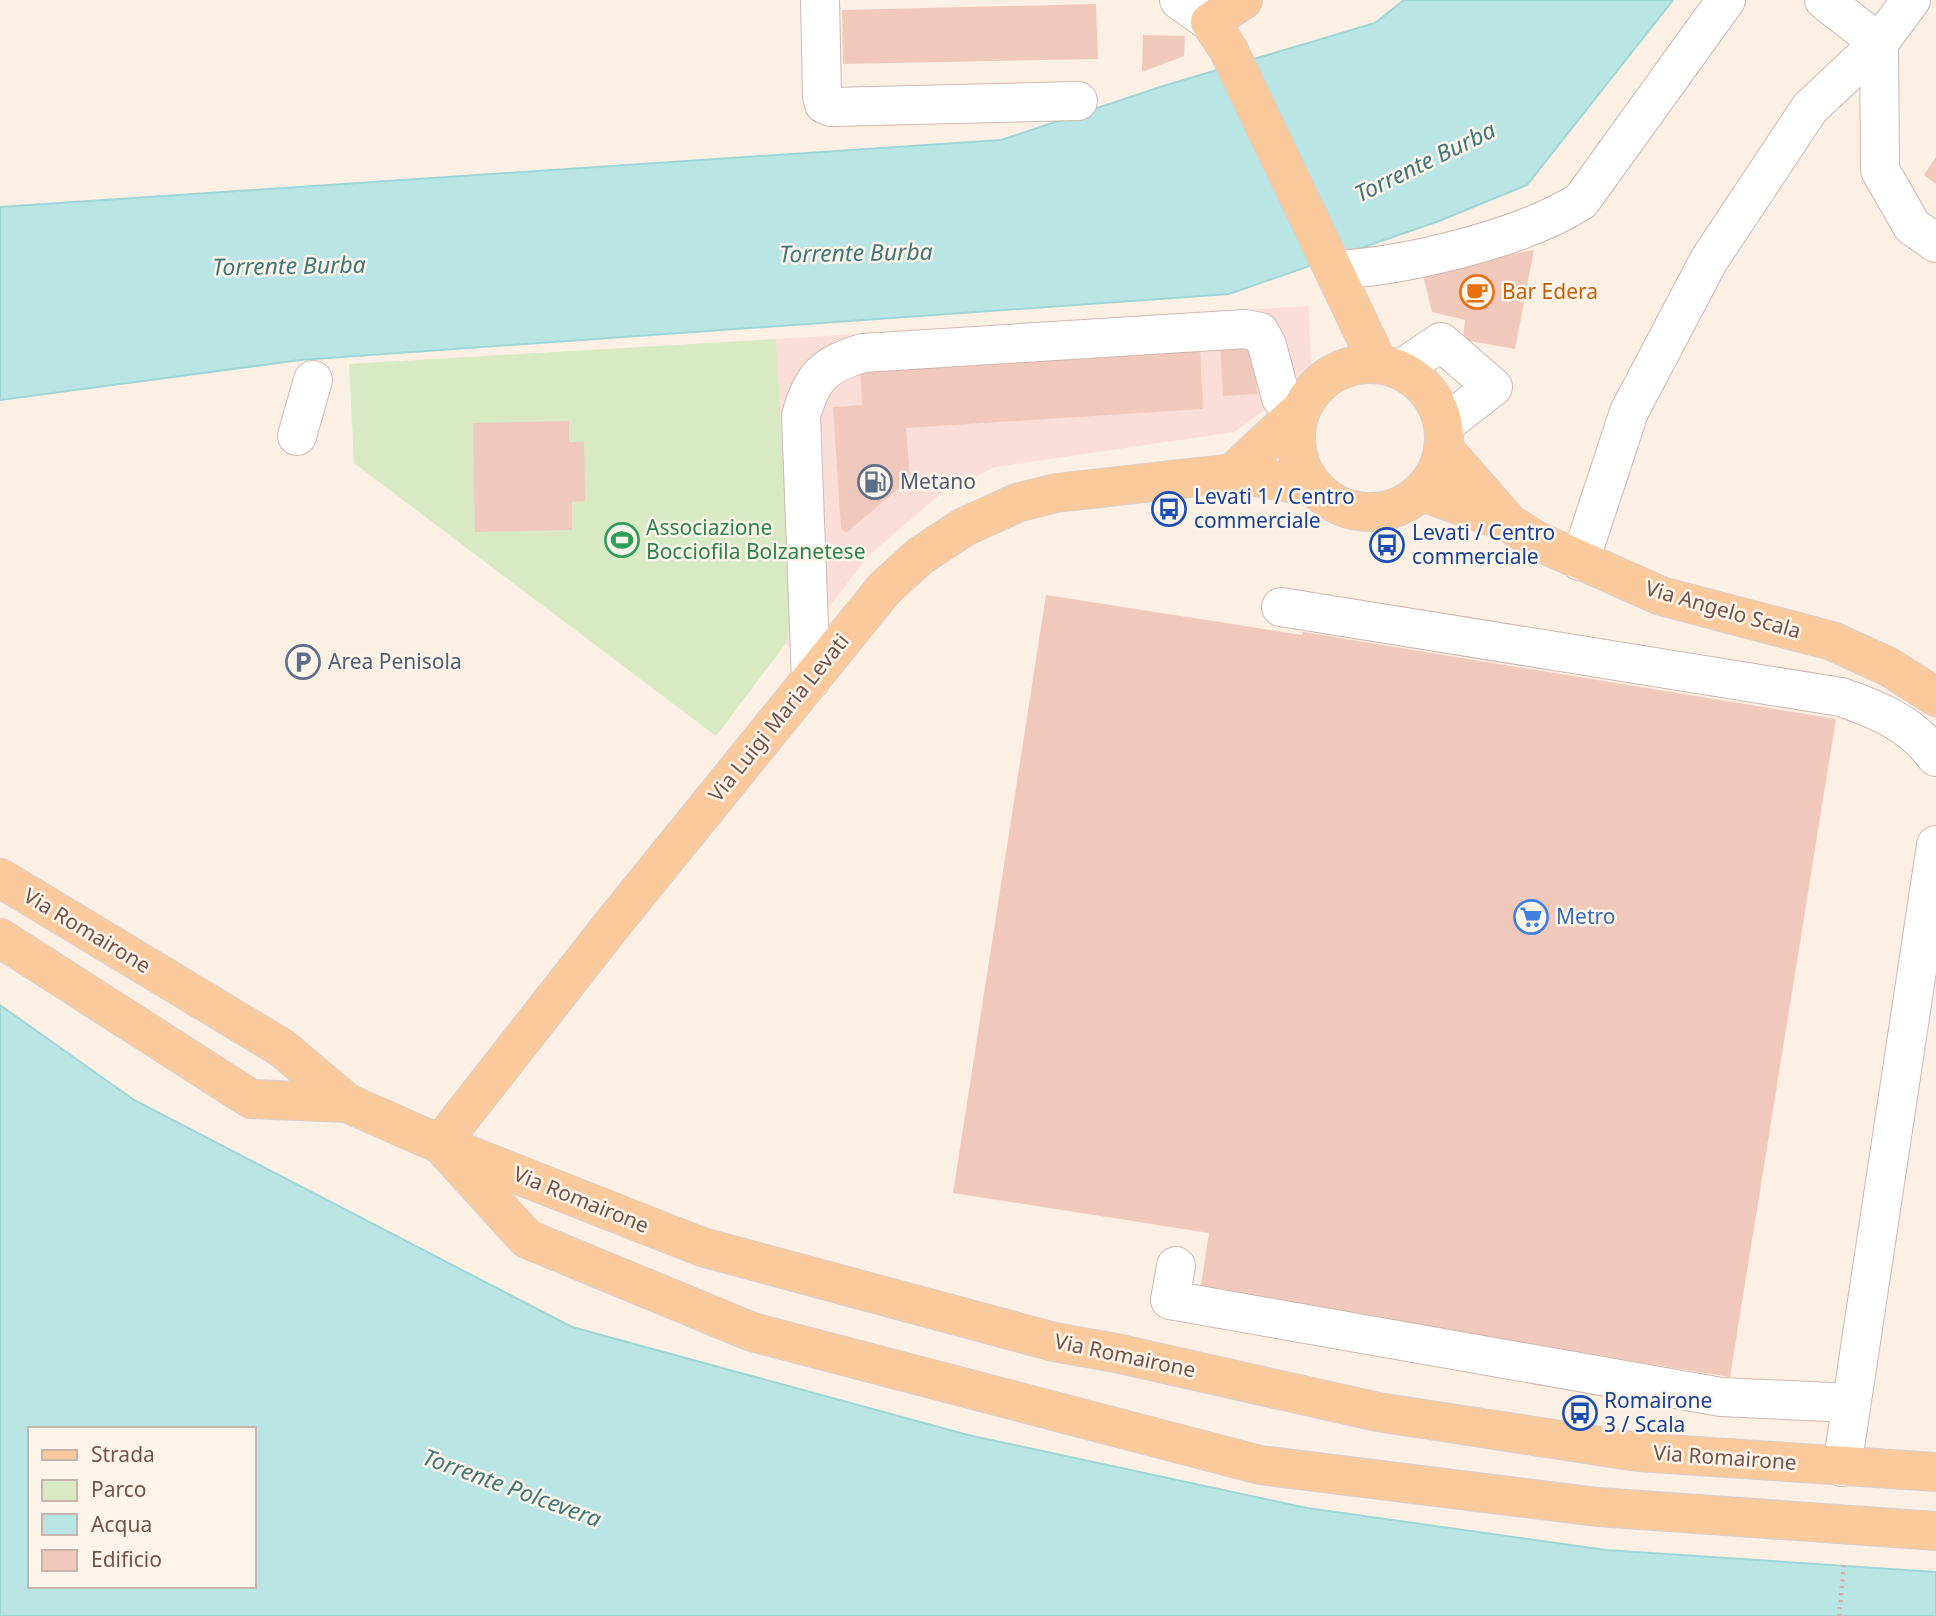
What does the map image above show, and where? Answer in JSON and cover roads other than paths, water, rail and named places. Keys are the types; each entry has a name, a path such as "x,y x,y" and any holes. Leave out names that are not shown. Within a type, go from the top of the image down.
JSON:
{"main road":[{"path":"1243,0 1219,36 1335,270 1390,366"},
{"path":"1233,473 1301,409 1314,389 1332,373 1352,365 1390,366 1421,383 1436,402 1444,437 1437,472 1422,492 1402,506 1378,512 1354,511 1343,507 1313,487 1296,447 1296,428 1301,409"},
{"name":"Via Angelo Scala","path":"1444,437 1509,523"},
{"name":"Via Luigi Maria Levati","path":"440,1144 623,910 884,589 920,556 964,527 1017,503 1056,493 1233,473 1313,487"},
{"name":"Via Angelo Scala","path":"1422,492 1509,523 1580,561 1661,596 1832,641 1889,667 1936,697"},
{"name":"Via Romairone","path":"0,878 282,1048 347,1103 440,1144 702,1247 1054,1342 1116,1353 1378,1412 1638,1452 1936,1472"},
{"name":"Via Romairone","path":"0,938 251,1099 347,1103"},
{"path":"440,1144 527,1239 752,1332 1260,1465 1598,1507 1936,1531"}],"street":[{"path":"820,0 821,96 824,104 831,107 1078,101"},
{"path":"1179,0 1219,36"},
{"path":"1335,270 1380,268 1518,231 1554,218 1581,201 1727,0"},
{"path":"1824,0 1879,43"},
{"path":"1580,561 1629,412 1709,260 1810,108 1879,43 1911,0"},
{"path":"1879,43 1880,170 1912,226 1936,243"},
{"path":"811,680 801,416 808,391 819,375 836,362 863,353 1245,329 1260,332 1267,345 1281,398 1301,409"},
{"path":"1390,366 1441,342 1493,387 1444,437"},
{"path":"297,436 313,380"},
{"path":"1282,607 1841,697 1892,717 1910,729 1936,757"},
{"path":"1842,1467 1936,845"},
{"path":"1176,1266 1170,1300 1721,1397 1851,1403"}],"water":[{"name":"Torrente Burba","path":"1404,0 1673,0 1527,185 1439,221 1229,294 300,360 0,400 0,207 1001,140 1160,87 1375,23"},
{"name":"Torrente Polcevera","path":"0,1005 134,1100 572,1327 968,1435 1307,1508 1606,1550 1936,1572 1936,1616 0,1616"}],"place":[{"name":"Bar Edera","path":"1477,292"},
{"name":"Metano","path":"875,482"},
{"name":"Levati 1 / Centro commerciale","path":"1169,509"},
{"name":"Associazione Bocciofila Bolzanetese","path":"622,540"},
{"name":"Levati / Centro commerciale","path":"1387,545"},
{"name":"Area Penisola","path":"303,662"},
{"name":"Metro","path":"1531,917"},
{"name":"Romairone 3 / Scala","path":"1580,1413"}]}
